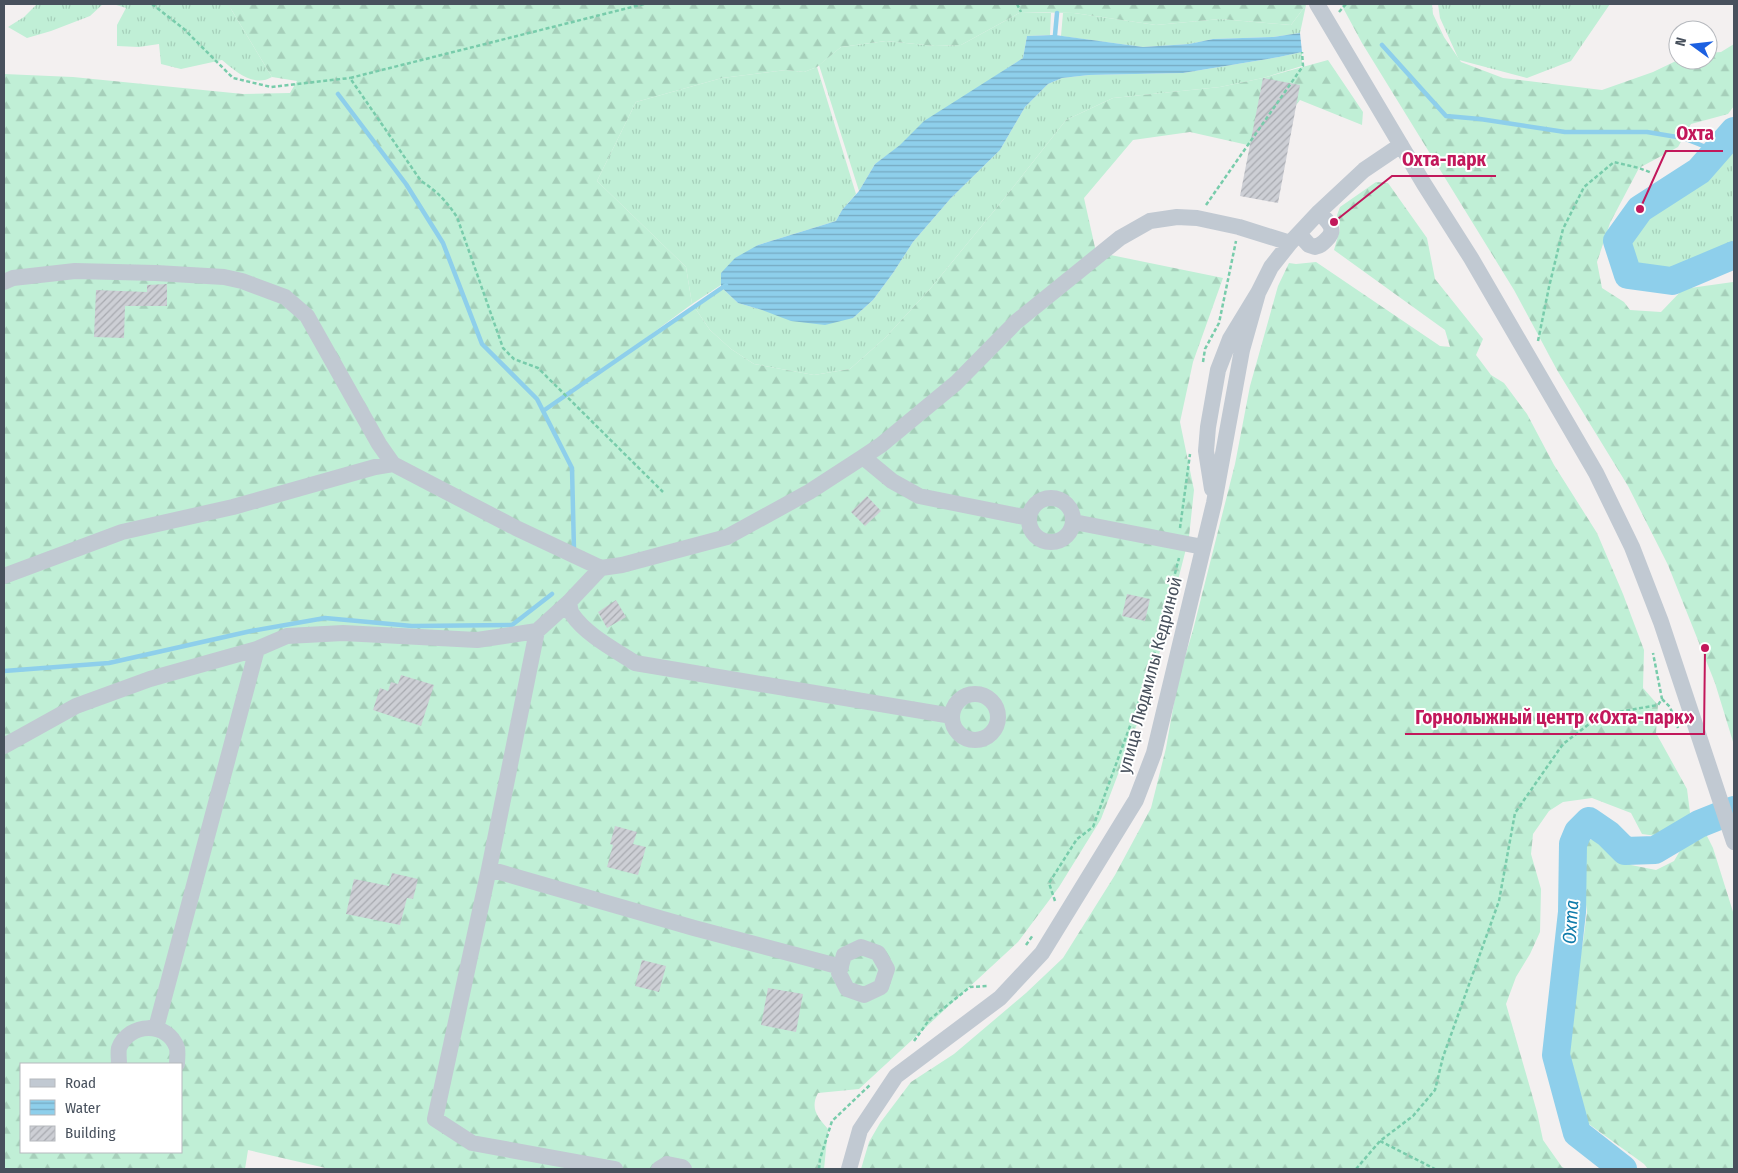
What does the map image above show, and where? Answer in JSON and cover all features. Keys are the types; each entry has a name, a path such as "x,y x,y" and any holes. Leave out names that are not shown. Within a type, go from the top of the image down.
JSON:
{"street":[{"path":"1317,4 1476,267 1596,473 1632,547 1661,622 1734,842"},
{"name":"улица Людмилы Кедриной","path":"849,1169 860,1130 896,1076 1000,998 1042,952 1136,800 1154,753 1214,503 1207,443 1208,427 1218,370 1230,339 1272,266 1295,238 1319,212 1364,170 1401,145"},
{"path":"4,282 13,278 74,271 156,273 224,277 242,281 285,297 307,316 393,464 516,528 601,568 622,565 727,537 809,492 881,445 956,383 1016,322 1120,238 1150,221 1177,217 1197,218 1295,238 1315,247 1320,246 1330,236 1332,231 1331,225 1319,212"},
{"path":"863,457 892,481 919,496 1029,518"},
{"path":"4,576 122,532 233,507 375,467 393,464"},
{"path":"1046,498 1060,500 1071,509 1074,522 1068,535 1056,542 1042,541 1032,532 1029,518 1034,506 1046,498"},
{"path":"1074,522 1203,547"},
{"path":"5,749 76,706 150,679 257,649 287,636 343,633 477,640 537,630 569,602 601,568"},
{"path":"569,602 572,613 585,627 605,644 636,663 952,716"},
{"path":"537,630 489,870 435,1119 472,1143 615,1169"},
{"path":"156,1028 257,649"},
{"path":"489,870 841,967"},
{"path":"119,1063 119,1050 126,1036 140,1028 156,1028 169,1035 177,1049 177,1063"},
{"path":"659,1169 667,1164 682,1166 684,1169"}],"path":[{"path":"152,4 184,29 233,78 271,87 350,78 644,4"},
{"path":"1017,4 1021,12"},
{"path":"1197,218 1303,66 1302,52"},
{"path":"350,78 421,181 447,202 458,217 503,348 514,360 538,368 663,492"},
{"path":"1538,343 1548,287 1563,228 1584,187 1614,162 1652,173"},
{"path":"1202,368 1205,348 1219,323 1239,227"},
{"path":"1050,908 1055,901 1049,883 1077,839 1093,827 1148,677 1183,543 1179,524 1191,446"},
{"path":"1356,1169 1380,1141 1413,1116 1435,1090 1443,1057 1499,901 1515,813 1563,744 1601,715 1658,705"},
{"path":"1026,946 1036,931"},
{"path":"911,1046 929,1020 970,987 987,986 994,980"},
{"path":"819,1169 820,1159 832,1121 875,1080"},
{"path":"1380,1141 1435,1169"}],"green space":[{"path":"37,4 103,4 90,16 27,38 8,27 24,17"},
{"path":"113,4 228,4 272,77 258,81 245,77 222,60 181,69 161,64 159,44 139,47 117,46 117,25 126,8"},
{"path":"228,4 1306,5 1291,25 1220,19 1156,25 1074,13 1021,12 961,45 935,46 886,41 841,47 817,67 804,72 786,70 722,78 636,102 597,181 686,267 692,304 627,352 695,308 710,330 731,349 754,364 814,375 850,369 885,338 930,289 1066,120 1113,98 1220,87 1263,78 1328,60 1363,112 1362,125 1300,100 1261,148 1190,132 1133,140 1084,198 1096,252 1223,278 1193,362 1180,422 1194,490 1189,537 1150,690 1101,819 1059,887 1018,942 859,1089 818,1093 815,1103 816,1112 828,1129 824,1169 330,1169 248,1150 245,1169 4,1169 4,74 73,77 243,94 290,93 297,81 272,77"},
{"path":"1341,4 1432,4 1433,14 1444,37 1461,62 1503,78 1602,90 1668,65 1668,70 1718,70 1718,52 1734,44 1734,106 1728,114 1691,124 1678,147 1639,168 1610,223 1597,262 1602,288 1624,302 1630,310 1661,312 1683,289 1734,283 1734,745 1715,683 1668,565 1628,486 1557,370 1514,290 1362,43"},
{"path":"1438,4 1610,4 1571,61 1527,78 1459,60 1440,18"},
{"path":"1306,5 1300,33 1273,37 1213,39 1189,44 1143,47 1061,36 1063,13 1156,25 1220,19 1291,25"},
{"path":"1021,12 1051,13 1050,35 1027,36 1023,58 981,86 875,164 859,191 819,65 841,47 886,41 935,46 961,45"},
{"path":"1302,52 1302,66 1263,78 1220,87 1113,98 1066,120 930,289 885,338 850,369 814,375 754,364 731,349 710,330 695,308 722,288 738,303 762,310 853,318 873,300 913,242 951,198 1000,150 1025,107 1048,84 1062,78 1089,75 1183,73"},
{"path":"817,67 856,194 842,210 836,221 758,245 721,273 721,285 692,304 686,267 597,181 636,102 722,78 786,70 804,72"},
{"path":"1734,142 1734,242 1669,269 1632,265 1628,242 1647,218 1705,179"},
{"path":"1376,182 1388,183 1427,238 1435,279 1483,339 1476,355 1491,375 1504,383 1527,414 1554,465 1597,533 1644,650 1643,688 1658,705 1656,733 1687,789 1690,813 1684,827 1664,837 1642,834 1631,813 1592,798 1563,802 1549,811 1533,834 1531,854 1541,889 1540,932 1530,954 1516,977 1506,1004 1537,1112 1543,1140 1562,1167 1567,1169 861,1169 869,1142 880,1123 911,1082 954,1054 1026,993 1063,958 1115,875 1151,808 1166,748 1178,680 1193,630 1235,464 1250,386 1278,286 1289,263 1316,262 1440,346 1450,347 1445,330 1334,250 1340,229 1337,215 1340,207"},
{"path":"1705,832 1713,848 1734,915 1734,1169 1648,1169 1644,1164 1586,1122 1568,1050 1571,1000 1587,912 1582,875 1583,843 1595,838 1631,865 1656,870 1674,861 1684,844"}],"water":[{"path":"1300,33 1302,52 1279,57 1183,73 1089,75 1062,78 1048,84 1025,107 1000,150 951,198 913,242 873,300 853,318 825,325 791,321 738,303 721,287 721,273 735,258 758,245 836,221 842,210 859,191 875,164 900,145 924,121 1023,58 1027,36 1055,35 1143,47 1189,44 1213,39 1273,37"}],"building":[{"path":"1263,78 1300,85 1278,203 1240,196"},
{"path":"167,284 167,306 125,306 124,338 94,337 96,290 147,292 147,285"},
{"path":"867,496 881,511 865,526 851,512"},
{"path":"1127,594 1150,599 1145,621 1122,616"},
{"path":"616,600 626,617 607,628 598,612"},
{"path":"401,675 434,685 421,726 373,710 380,688 388,691 391,682 398,684"},
{"path":"615,826 637,832 633,844 646,847 638,875 607,867 613,845 610,844"},
{"path":"392,873 418,879 413,899 407,898 400,925 346,914 354,879 389,886"},
{"path":"642,960 666,966 659,992 635,986"},
{"path":"768,988 803,994 796,1032 761,1025"}],"waterway":[{"path":"1055,35 1057,13"},
{"path":"1382,45 1446,116 1480,119 1565,132 1647,132 1683,138 1716,151"},
{"path":"338,94 406,184 443,243 482,344 537,399 572,468 574,550"},
{"name":"Охта","path":"1734,131 1699,171 1640,209 1617,241 1628,275 1672,281 1734,255"},
{"path":"543,411 726,285"},
{"path":"4,671 109,663 251,631 325,618 412,626 512,625 552,594"},
{"name":"Охта","path":"1623,1169 1577,1133 1556,1055 1572,912 1573,844 1578,832 1589,821 1608,834 1625,851 1655,850 1699,824 1734,810"}],"place":[{"name":"Охта","path":"1640,209"},
{"name":"Охта-парк","path":"1334,222"},
{"name":"Горнолыжный центр «Охта-парк»","path":"1705,648"}]}
